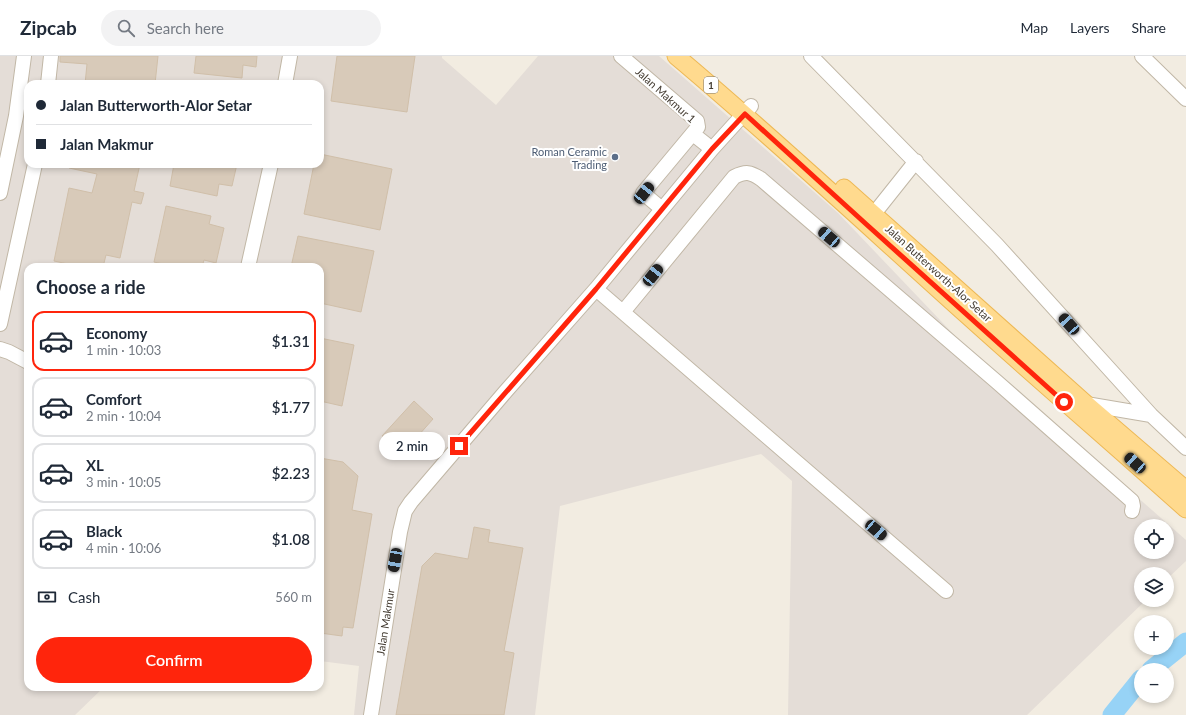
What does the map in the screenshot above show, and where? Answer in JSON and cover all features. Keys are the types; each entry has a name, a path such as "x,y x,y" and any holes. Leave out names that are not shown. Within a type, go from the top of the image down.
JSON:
{"main road":[{"name":"Jalan Butterworth-Alor Setar","path":"676,56 748,110 780,130 873,215 1086,404 1186,490"},
{"name":"Jalan Butterworth-Alor Setar","path":"693,56 748,110 1040,381 1125,453 1186,509"}],"street":[{"path":"0,193 16,116 24,56"},
{"path":"48,80 51,56"},
{"path":"286,80 290,56"},
{"name":"Jalan Makmur 1","path":"621,56 697,121 698,127 644,193 662,209"},
{"path":"812,56 997,245 1151,415 1186,448"},
{"path":"1142,56 1186,99"},
{"name":"Jalan Makmur","path":"371,715 400,532 405,512 421,490 596,289 712,149 748,110"},
{"path":"692,134 712,149"},
{"path":"873,215 916,161"},
{"path":"0,324 34,168"},
{"path":"249,263 270,168"},
{"path":"623,312 734,177 743,173 752,173 761,179 997,382 1132,501 1132,511"},
{"path":"596,289 946,591"},
{"path":"0,349 24,360"},
{"path":"1086,404 1151,415"}],"shaded area":[{"path":"0,56 442,56 442,58 496,105 538,56 659,56 838,213 960,341 1162,519 1134,519 1134,559 1174,559 1174,529 1186,540 1186,561 1174,572 1174,567 1134,567 1134,607 1139,607 1027,715 788,715 792,481 761,454 560,506 535,715 354,715 359,666 324,662 324,263 24,263 24,691 100,691 75,715 0,715"}],"building":[{"path":"60,56 158,56 155,80 85,80 87,64 60,62"},
{"path":"196,56 257,56 256,67 243,65 242,78 194,73"},
{"path":"337,56 415,56 407,112 331,101"},
{"path":"324,155 392,169 380,230 304,214 313,168 324,168"},
{"path":"69,168 139,168 134,191 144,193 141,204 132,202 120,258 106,255 104,263 63,263 54,261 69,188 92,193 97,174"},
{"path":"173,168 236,168 232,186 219,184 217,196 170,186"},
{"path":"166,206 211,216 209,224 224,228 216,263 204,260 203,263 154,262"},
{"path":"298,236 374,251 361,312 324,304 324,263 292,263"},
{"path":"324,339 354,345 342,406 324,402"},
{"path":"414,401 433,419 402,454 382,436"},
{"path":"324,459 343,462 358,476 352,510 372,514 353,628 343,627 342,636 324,634"},
{"path":"474,527 490,530 488,542 523,548 504,651 514,653 504,715 396,715 422,566 435,553 468,559"}],"waterway":[{"path":"1160,663 1186,642"},
{"path":"1112,715 1134,688"}],"place":[{"name":"Roman Ceramic Trading","path":"615,157"}],"route":[{"path":"459,446 596,289 712,149 745,114 1064,402"}]}
